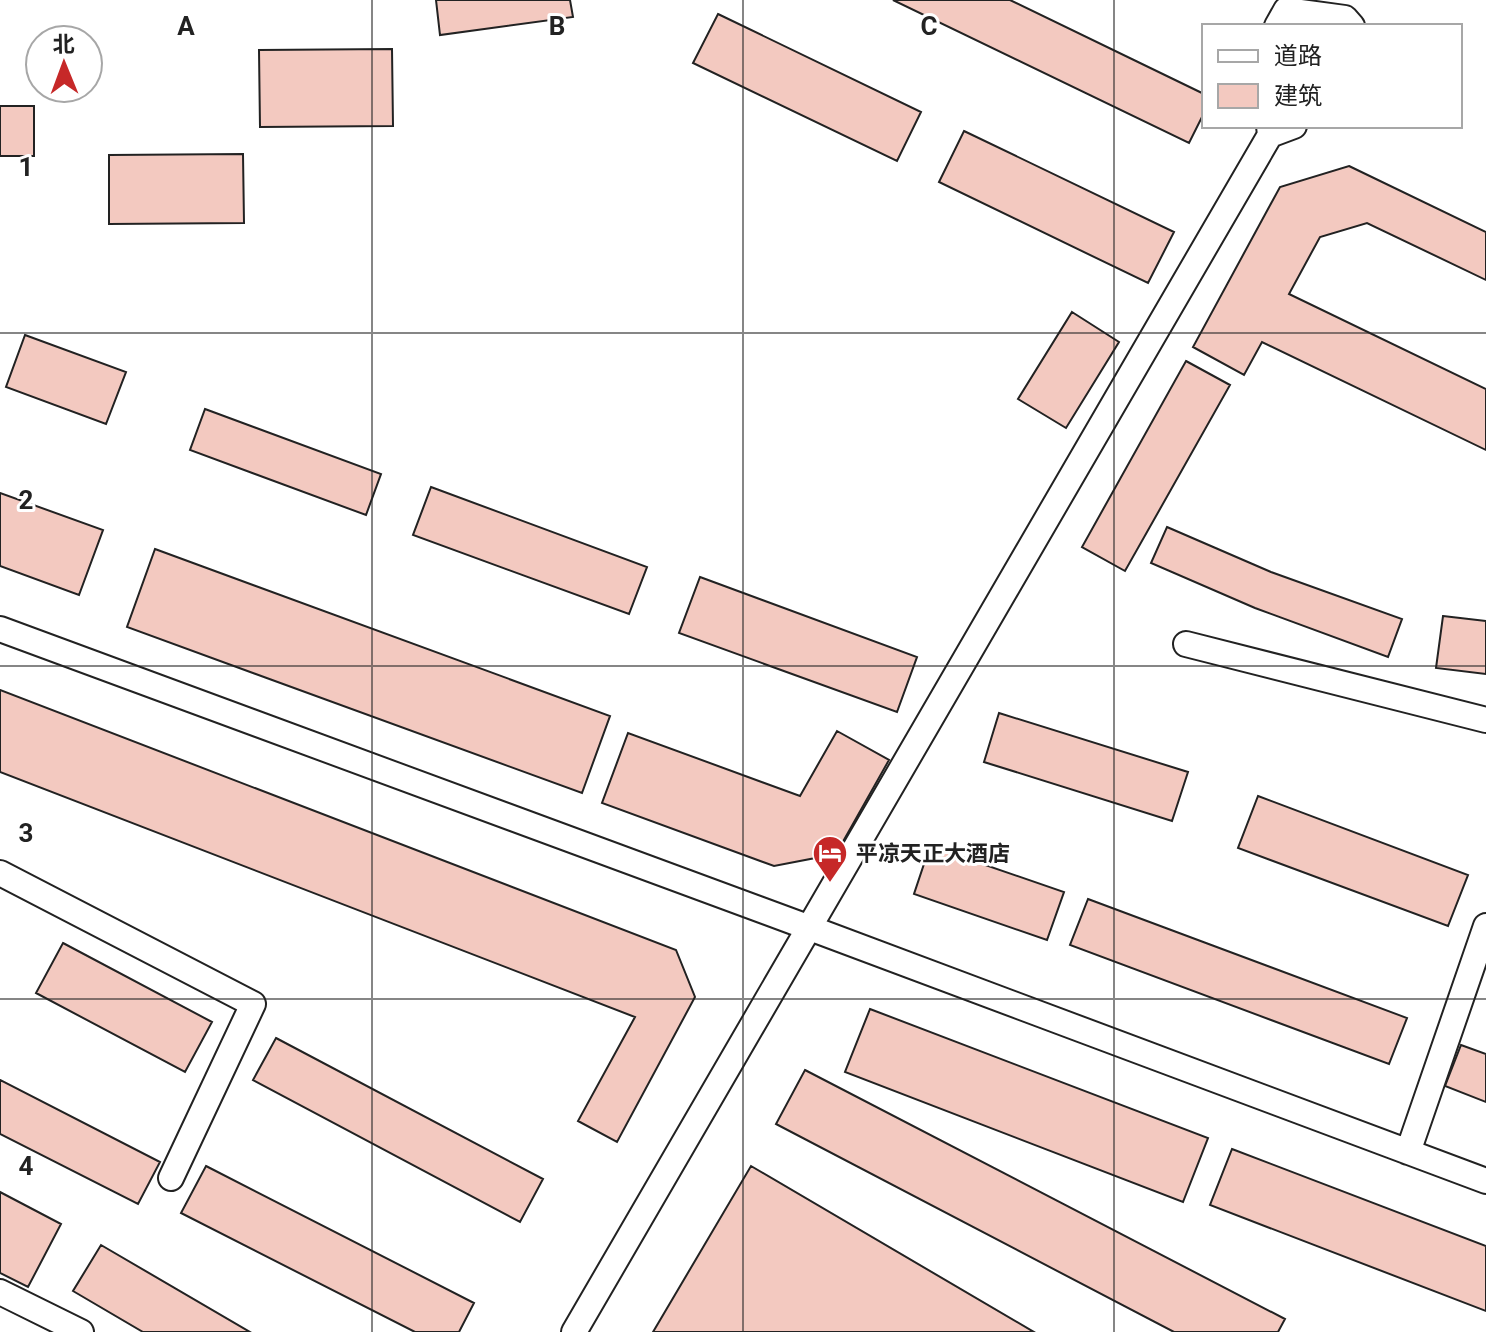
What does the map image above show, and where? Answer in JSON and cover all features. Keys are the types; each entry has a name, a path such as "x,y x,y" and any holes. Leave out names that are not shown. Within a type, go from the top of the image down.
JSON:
{"street":[{"path":"1278,24 1286,10 1350,15"},
{"path":"574,1332 1269,130"},
{"path":"0,629 1486,1181"},
{"path":"1186,644 1486,720"},
{"path":"0,873 253,1004 171,1178"},
{"path":"1408,1152 1486,926"},
{"path":"0,1292 81,1332"}],"building":[{"path":"436,0 570,0 573,17 440,35"},
{"path":"893,0 1010,0 1202,93 1202,117 1189,143"},
{"path":"718,14 921,112 897,161 693,63"},
{"path":"392,49 393,126 260,127 259,50"},
{"path":"0,106 34,106 34,156 0,156"},
{"path":"964,131 1174,232 1148,283 939,182"},
{"path":"243,154 244,223 109,224 109,155"},
{"path":"1349,166 1486,232 1486,280 1367,223 1320,237 1289,294 1486,389 1486,450 1262,342 1244,375 1193,347 1280,187"},
{"path":"1072,312 1119,342 1066,428 1018,399"},
{"path":"25,335 126,372 106,424 6,387"},
{"path":"1186,361 1230,385 1125,571 1082,547"},
{"path":"205,409 381,474 366,515 190,450"},
{"path":"431,487 647,567 629,614 413,535"},
{"path":"0,493 103,530 79,595 0,566"},
{"path":"1167,527 1271,572 1402,619 1388,657 1255,608 1151,563"},
{"path":"155,549 610,716 582,793 127,627"},
{"path":"700,577 917,657 897,712 679,633"},
{"path":"1443,616 1486,621 1486,674 1436,668"},
{"path":"0,690 676,950 695,997 617,1142 578,1121 635,1017 0,772"},
{"path":"999,713 1188,772 1172,821 984,762"},
{"path":"837,731 889,760 836,854 774,866 602,803 628,733 800,796"},
{"path":"1258,796 1468,875 1448,926 1238,848"},
{"path":"930,846 1064,892 1047,940 914,894"},
{"path":"1088,899 1407,1018 1389,1064 1070,945"},
{"path":"63,943 212,1022 185,1072 36,993"},
{"path":"870,1009 1208,1138 1183,1202 845,1072"},
{"path":"276,1038 543,1179 520,1222 253,1080"},
{"path":"1461,1045 1486,1054 1486,1102 1445,1086"},
{"path":"805,1070 1285,1319 1278,1332 1174,1332 776,1124"},
{"path":"0,1080 160,1162 138,1204 0,1134"},
{"path":"1232,1149 1486,1246 1486,1311 1210,1205"},
{"path":"206,1166 474,1303 459,1332 415,1332 181,1213"},
{"path":"751,1166 1034,1332 653,1332"},
{"path":"0,1192 61,1224 28,1287 0,1273"},
{"path":"101,1245 250,1332 143,1332 73,1291"}],"place":[{"name":"平凉天正大酒店","path":"830,884"}]}
